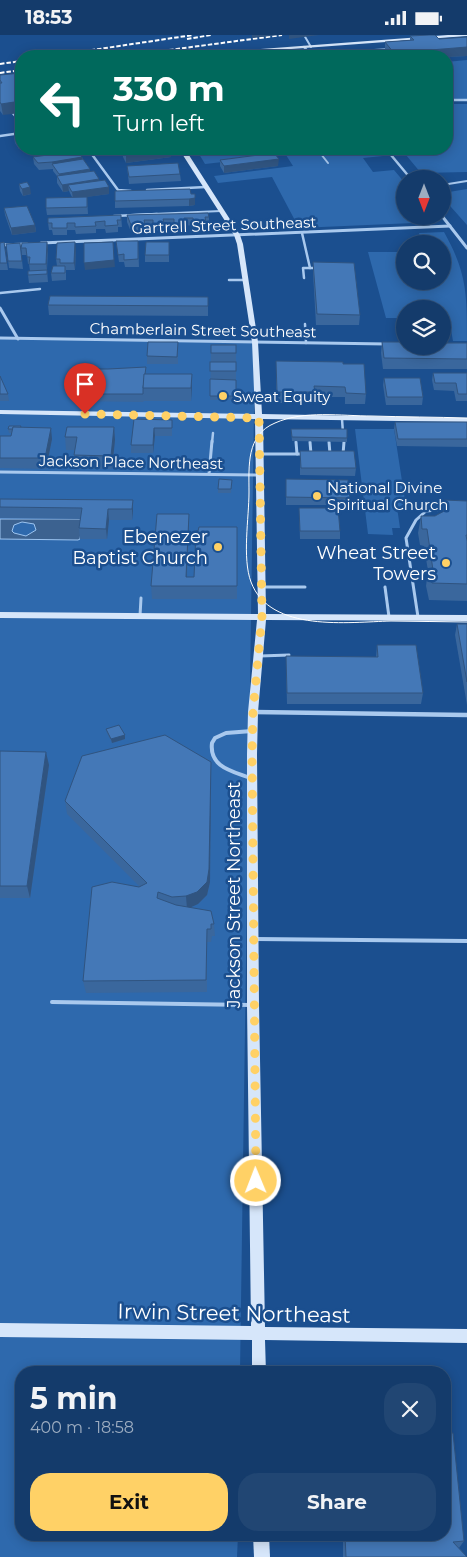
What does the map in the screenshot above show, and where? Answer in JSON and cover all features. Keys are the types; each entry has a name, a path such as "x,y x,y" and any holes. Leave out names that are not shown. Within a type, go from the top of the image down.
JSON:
{"street":[{"path":"267,50 467,35"},
{"path":"304,47 307,50"},
{"path":"453,100 467,100"},
{"path":"0,137 15,134"},
{"path":"92,155 118,190 135,191"},
{"path":"186,155 237,235"},
{"path":"391,155 404,170"},
{"path":"145,191 206,187"},
{"path":"450,226 467,246"},
{"name":"Gartrell Street Southeast","path":"39,243 450,226"},
{"name":"Jackson Street Northeast","path":"237,235 255,342 261,454 262,616 257,656 252,731 252,939 259,1366"},
{"path":"0,245 29,244"},
{"path":"0,308 18,339"},
{"name":"Chamberlain Street Southeast","path":"0,338 390,344"},
{"path":"0,412 259,418 467,420"},
{"path":"0,615 467,618"},
{"path":"253,712 467,715"},
{"name":"Irwin Street Northeast","path":"0,1331 467,1336"},
{"path":"262,1541 262,1557"}],"lane":[{"path":"304,35 312,47"},
{"path":"348,44 353,50"},
{"path":"367,50 394,49"},
{"path":"5,105 15,116"},
{"path":"322,155 328,163"},
{"path":"451,184 467,181"},
{"path":"112,216 221,211"},
{"path":"302,233 310,268"},
{"path":"304,278 303,268 320,267"},
{"path":"229,280 246,280"},
{"path":"0,293 40,289"},
{"path":"306,324 306,343"},
{"path":"336,430 343,432 342,419"},
{"path":"209,474 213,433"},
{"path":"296,442 297,454"},
{"path":"310,442 311,454"},
{"path":"330,442 330,454"},
{"path":"261,454 344,454 344,442"},
{"name":"Jackson Place Northeast","path":"0,472 261,475"},
{"path":"418,617 406,538 416,520 426,511 452,509"},
{"path":"262,587 305,587"},
{"path":"385,587 389,617"},
{"path":"140,615 141,598"},
{"path":"257,656 289,655"},
{"path":"252,731 222,734 213,739 211,745 212,756 218,763 252,779"},
{"path":"252,939 467,941"},
{"path":"52,1001 253,1005"}],"shaded area":[{"path":"467,60 467,100 453,100 453,61"},
{"path":"453,104 467,104 467,172 418,170 406,155 453,155"},
{"path":"200,155 286,155 205,164"},
{"path":"286,155 382,155 363,158 373,172 394,170 396,172 396,224 299,228 272,177 218,183 214,176 293,166"},
{"path":"467,189 467,225 451,207 451,192"},
{"path":"444,232 446,235 420,235 419,233"},
{"path":"451,245 464,284 467,310 467,341 453,341 451,300 396,300 396,318 386,318 368,252 396,252 396,290 451,290"},
{"path":"0,339 255,342 240,1366 15,1366 15,1541 238,1541 237,1557 0,1557"},
{"path":"355,429 394,429 406,507 397,507 400,528 392,528 393,535 368,534"},
{"path":"0,519 83,519 80,539 78,540 0,539","holes":["22,522 34,524 36,530 26,536 12,531 14,525"]}],"building":[{"path":"435,35 439,39 467,37 467,47 430,50 392,50 385,42 414,40 410,36"},
{"path":"15,74 15,102 1,104 0,83 2,83 0,75"},
{"path":"80,155 82,157 38,163 33,157"},
{"path":"259,155 276,155 279,159 224,166 220,160"},
{"path":"83,159 90,169 59,174 52,164"},
{"path":"178,163 180,174 129,177 127,166"},
{"path":"94,171 99,179 62,185 57,176"},
{"path":"105,180 109,187 72,192 68,185"},
{"path":"27,182 30,187 22,189 19,184"},
{"path":"190,189 191,194 195,194 195,198 115,201 115,191"},
{"path":"87,197 87,207 46,208 46,198"},
{"path":"27,206 35,225 11,228 4,208"},
{"path":"208,213 209,217 205,217 206,222 194,222 193,218 184,218 184,223 174,223 174,219 163,219 164,223 153,224 153,220 144,220 145,224 131,225 127,215"},
{"path":"121,215 121,220 117,220 118,225 105,226 105,221 95,222 96,226 75,227 75,223 67,223 67,228 52,228 52,223 48,223 48,218"},
{"path":"116,241 138,241 138,259 124,260 124,254 118,255"},
{"path":"4,242 7,263 0,263 0,243"},
{"path":"47,242 46,264 29,264 30,257 27,257 26,248 21,248 22,243"},
{"path":"75,242 74,263 60,263 60,259 56,259 57,243"},
{"path":"113,242 114,260 84,263 84,243"},
{"path":"146,242 169,242 169,255 145,255"},
{"path":"20,243 22,261 8,261 6,244"},
{"path":"313,262 354,263 360,315 317,314"},
{"path":"53,266 65,266 65,273 51,273"},
{"path":"47,270 47,274 28,275 28,271"},
{"path":"50,296 208,297 208,306 48,305"},
{"path":"148,342 178,342 177,357 147,356"},
{"path":"382,342 396,342 396,355 451,355 451,343 467,343 467,359 384,358"},
{"path":"211,345 236,345 236,353 211,353"},
{"path":"276,361 364,364 366,394 346,393 345,387 314,386 315,392 277,392"},
{"path":"210,362 236,362 236,371 210,371"},
{"path":"78,367 108,369 146,367 143,394 73,394"},
{"path":"433,373 467,373 467,394 458,394 456,383 435,383"},
{"path":"144,374 192,374 191,388 143,388"},
{"path":"0,376 8,394 0,394"},
{"path":"384,378 420,378 423,397 387,397"},
{"path":"210,379 236,380 236,396 210,396"},
{"path":"134,419 172,420 172,428 154,428 153,445 131,445"},
{"path":"395,422 467,422 467,439 398,439"},
{"path":"9,426 21,426 20,428 13,427 13,429 8,429"},
{"path":"13,427 51,428 45,458 0,458 0,436 11,436"},
{"path":"67,427 114,427 111,456 74,455 77,437 65,437"},
{"path":"291,429 347,429 347,438 292,437"},
{"path":"300,451 354,451 356,468 301,468"},
{"path":"219,479 232,480 231,489 218,489"},
{"path":"286,479 348,480 350,498 286,497"},
{"path":"0,499 133,500 132,509 108,509 106,529 79,528 82,508 0,507"},
{"name":"Wheat Street Towers","path":"444,500 467,501 467,584 432,583 428,569 433,570 427,529 422,529 421,516 435,516 446,510"},
{"path":"299,508 338,508 340,531 300,531"},
{"path":"157,514 189,514 186,577 194,577 196,531 198,531 199,527 237,527 237,586 151,586"},
{"path":"457,624 467,624 467,682"},
{"path":"377,645 416,645 423,693 287,693 286,656 378,657"},
{"path":"119,725 125,735 111,739 106,729"},
{"path":"165,735 211,762 209,869 207,882 197,892 186,896 172,897 158,892 157,898 176,905 211,911 214,924 211,924 211,929 207,929 206,980 83,981 92,887 112,882 139,887 147,883 65,801 82,756"},
{"path":"0,751 46,752 27,886 0,886"},
{"path":"451,1433 453,1433 464,1541 453,1542 467,1557 346,1557 345,1541 451,1541"}],"tram line":[{"path":"467,418 310,415 286,419 266,428 259,435 251,452 246,550 251,582 261,598 275,610 293,617 333,623 391,621 467,622"}],"railway":[{"path":"92,50 193,35"},
{"path":"187,39 211,35"},
{"path":"169,50 282,35"},
{"path":"0,64 15,62"},
{"path":"0,73 15,71"}],"place":[{"name":"Sweat Equity","path":"223,396"},
{"name":"National Divine Spiritual Church","path":"317,496"},
{"name":"Ebenezer Baptist Church","path":"218,547"},
{"name":"Wheat Street Towers","path":"446,563"}],"route":[{"path":"85,414 259,418 262,616 257,656 252,754 256,1181"}]}
